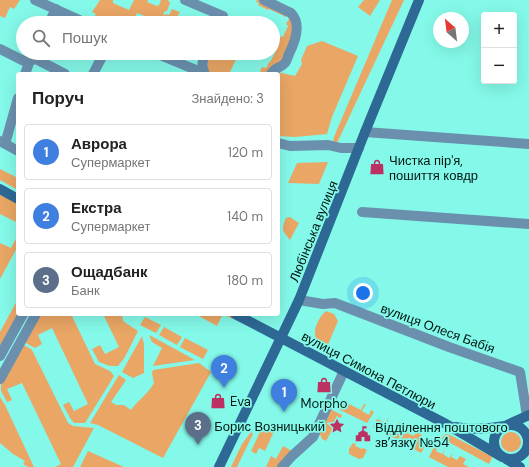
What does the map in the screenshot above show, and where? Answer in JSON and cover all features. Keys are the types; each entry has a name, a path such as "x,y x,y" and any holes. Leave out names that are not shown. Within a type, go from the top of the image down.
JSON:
{"street":[{"path":"35,0 71,16"},
{"path":"185,0 223,16"},
{"path":"264,0 291,13 294,16 297,25 295,41 285,63 274,69 272,72"},
{"name":"Любінська вулиця","path":"219,467 299,300 419,0"},
{"path":"52,16 56,9"},
{"path":"0,49 16,57"},
{"path":"26,72 30,60"},
{"path":"38,60 61,72"},
{"path":"94,72 100,60"},
{"path":"172,60 201,72"},
{"path":"203,60 203,72"},
{"path":"16,104 2,143 16,150"},
{"path":"365,132 529,144"},
{"path":"280,144 290,146 328,145 340,148 359,148"},
{"path":"0,189 16,198"},
{"path":"362,212 529,224"},
{"name":"вулиця Олеся Бабія","path":"299,300 323,304 335,303 449,347 520,372 528,416"},
{"path":"0,356 23,316"},
{"path":"0,379 35,316"},
{"name":"вулиця Симона Петлюри","path":"239,316 446,424 520,467"},
{"path":"282,467 313,437 344,371"},
{"path":"506,426 511,425 520,427 524,430 529,440 523,454 514,459 503,457 495,449 494,438 496,433 506,426 528,416"},
{"name":"вулиця Симона Петлюри","path":"446,424 469,430 481,430 506,426"}],"shaded area":[{"path":"0,0 20,0 14,9 10,7 5,18 0,16"},
{"path":"100,0 113,0 113,3 129,10 134,0 148,0 147,2 157,6 161,0 168,0 170,3 167,11 163,14 169,15 172,9 180,12 178,16 144,16 137,13 136,16 95,16 96,14 92,12"},
{"path":"257,0 260,0 290,15 293,20 293,39 288,51 281,61 270,72 260,72 260,70 262,67 266,68 271,60 280,60 280,38 281,36 283,37 288,26 286,24 289,16 287,15 286,17 269,9 268,10 258,5 259,3 256,2"},
{"path":"364,0 380,0 370,16 358,7"},
{"path":"392,0 404,0 338,141 336,143 333,142 334,137"},
{"path":"322,41 358,56 332,117 327,134 295,137 280,136 280,73 295,76 302,64 301,60 307,46"},
{"path":"208,60 236,60 230,72 208,72 207,67"},
{"path":"328,162 319,184 288,183 297,163"},
{"path":"0,169 16,177 16,189 0,180"},
{"path":"0,194 16,202 16,222 0,214"},
{"path":"290,217 299,223 290,240 283,230 283,225 286,218"},
{"path":"16,239 16,250 0,279 0,243 11,248"},
{"path":"16,303 17,316 0,346 0,332"},
{"path":"326,311 334,314 338,321 327,347 322,348 316,340 315,331 318,321"},
{"path":"39,316 72,316 95,364 110,371 114,376 85,423 74,423 63,405 69,402 74,411 88,404 52,328 38,335 42,344 35,348 24,342"},
{"path":"104,316 122,316 123,321 138,331 125,357 118,366 110,366 99,362 92,349 100,345 105,354 119,347"},
{"path":"199,316 222,316 217,326"},
{"path":"145,317 161,325 156,333 140,325"},
{"path":"164,327 182,337 177,345 159,335"},
{"path":"149,335 195,360 153,366 162,348 152,342"},
{"path":"142,336 144,344 144,373 133,378 122,372"},
{"path":"185,338 208,350 203,359 180,347"},
{"path":"22,344 31,349 33,352 68,423 73,426 94,428 73,467 55,467 61,464 22,383 7,389 12,400 7,402 1,391 1,383"},
{"path":"199,363 211,372 163,458 98,425 90,423 119,375 126,380 111,402 116,405 124,405 131,410 154,383 152,373 153,370"},
{"path":"0,397 34,467 28,467 23,464 25,461 13,454 0,443"},
{"path":"335,399 348,406 349,404 361,410 364,404 366,404 362,411 369,415 371,410 374,412 367,423 332,406"},
{"path":"330,409 342,415 341,418 339,417 326,441 322,439 320,434"},
{"path":"389,416 387,423 396,428 399,422 405,426 398,440 373,427 377,419 386,423"},
{"path":"272,422 272,425 276,427 265,451 259,448 256,454 251,451 260,432"},
{"path":"407,427 409,428 407,433 414,436 416,431 422,435 419,440 425,444 428,438 429,440 421,453 400,441"},
{"path":"251,432 253,434 237,467 231,467 242,444"},
{"path":"511,432 518,435 521,442 518,449 511,452 504,449 501,442 504,435"},
{"path":"446,434 491,456 492,458 489,464 441,438"},
{"path":"353,443 356,444 355,446 367,450 363,458 359,459 349,454 349,449"},
{"path":"436,443 439,445 436,451 442,454 446,448 443,454 449,458 453,452 451,457 457,460 460,456 466,459 463,464 469,467 448,467 429,457"},
{"path":"283,446 292,451 278,467 266,467 271,456 276,459"},
{"path":"88,451 124,467 80,467"}],"place":[{"name":"Чистка пір'я, пошиття ковдр","path":"377,167"},
{"name":"Morpho","path":"324,385"},
{"name":"Екстра","path":"224,388"},
{"name":"Eva","path":"218,401"},
{"name":"Аврора","path":"284,412"},
{"name":"Борис Возницький","path":"337,426"},
{"name":"Відділення поштового зв’язку №54","path":"363,434"},
{"name":"Ощадбанк","path":"198,445"}]}
